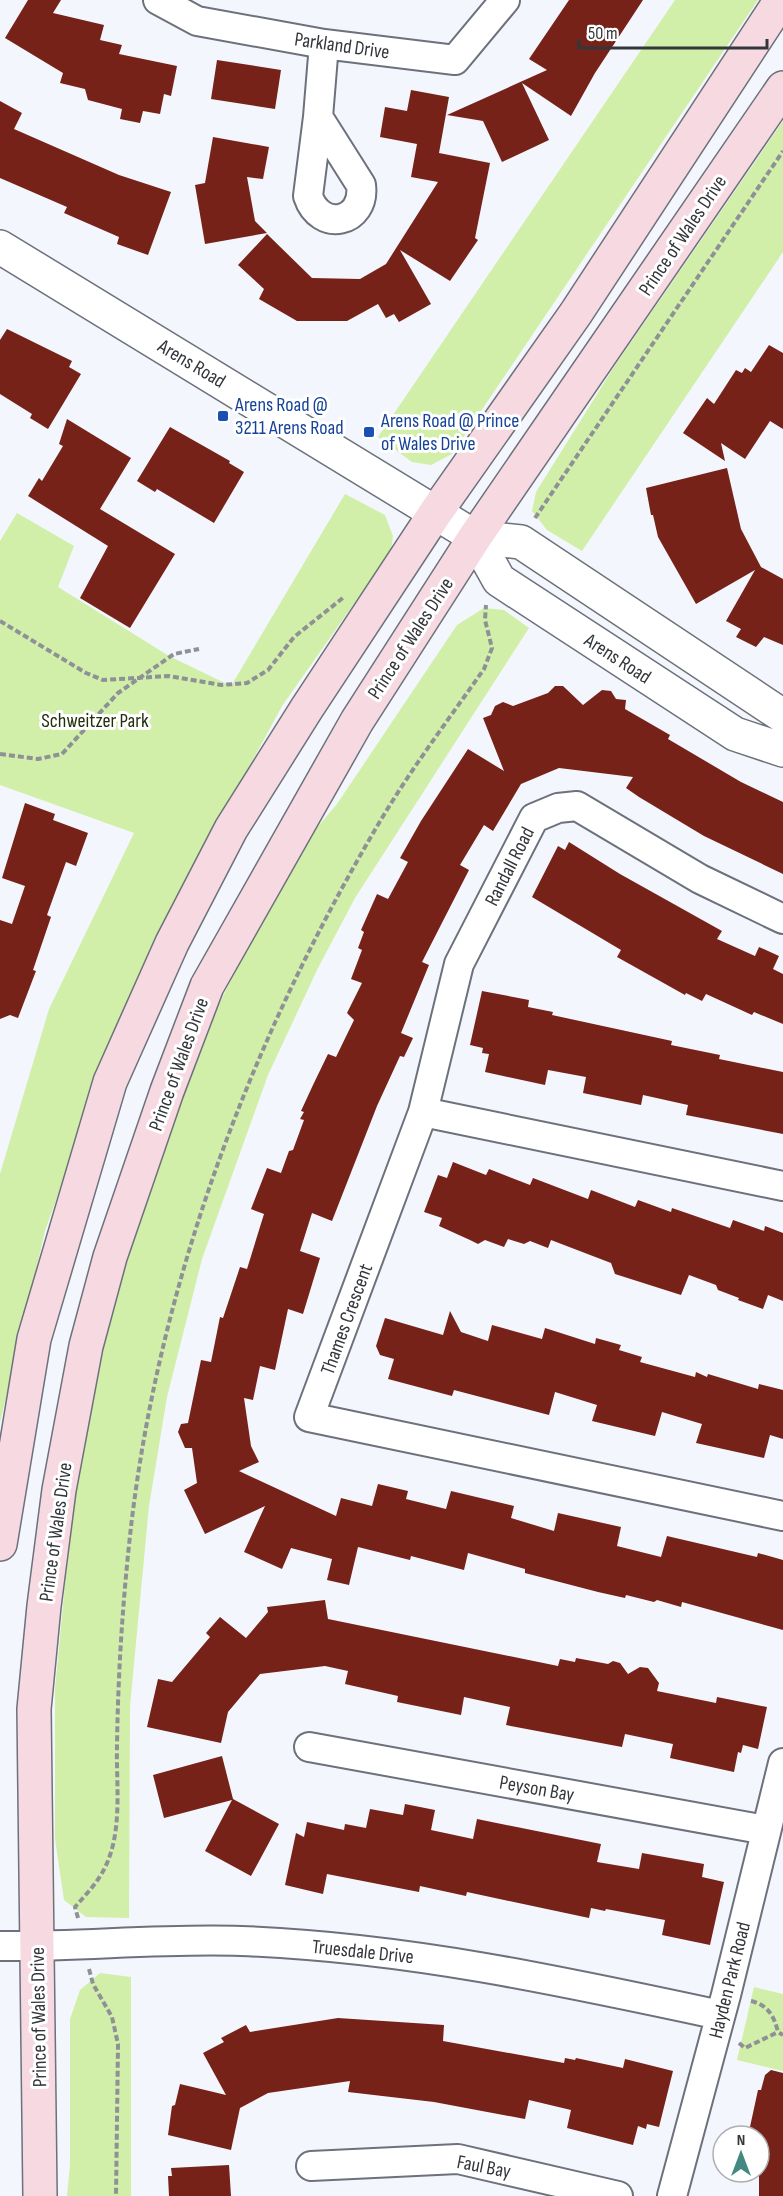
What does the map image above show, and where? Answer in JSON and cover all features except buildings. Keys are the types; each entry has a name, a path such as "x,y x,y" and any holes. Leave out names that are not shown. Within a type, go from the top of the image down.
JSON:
{"main road":[{"path":"0,1544 34,1339 110,1082 172,943 231,829 436,512 576,313 781,0"},
{"name":"Prince of Wales Drive","path":"40,2196 34,1710 44,1606 59,1490 86,1346 110,1257 167,1091 207,986 357,721 475,537 783,88"}],"street":[{"name":"Parkland Drive","path":"158,0 197,21 324,44 455,60 505,0"},
{"path":"318,117 324,44"},
{"name":"Arens Road","path":"0,247 475,537 521,542 783,716"},
{"name":"Arens Road","path":"475,537 499,580 735,734 783,750"},
{"name":"Randall Road","path":"423,1112 459,964 534,818 558,808 577,806 700,879 783,919"},
{"path":"423,1112 783,1186"},
{"name":"Thames Crescent","path":"423,1112 309,1418 783,1515"},
{"name":"Peyson Bay","path":"309,1747 766,1830"},
{"name":"Hayden Park Road","path":"672,2196 783,1763"},
{"name":"Truesdale Drive","path":"0,1946 240,1941 392,1952 534,1975 721,2012"},
{"name":"Faul Bay","path":"311,2166 458,2159 618,2196"}],"path":[{"path":"521,542 783,151"},
{"path":"116,2196 118,2044 112,2017 93,1984 75,1907 98,1881 110,1856 117,1814 120,1635 133,1514 151,1399 192,1245 222,1151 276,1023 313,942 373,832 484,669 492,648 484,608 499,580"},
{"path":"0,621 86,673 103,680 169,676 221,686 247,683 268,670 294,637 350,590"},
{"path":"0,754 38,759 62,754 109,701 136,679 174,654 199,649"},
{"path":"761,2003 774,2017 781,2033 745,2048 721,2012 761,2003"}],"green space":[{"path":"675,0 758,0 452,454 431,465 412,462 378,437"},
{"path":"783,121 783,252 582,551 547,530 532,511 536,492 614,367"},
{"name":"Schweitzer Park","path":"345,494 385,515 393,536 391,551 282,706 157,937 102,1070 45,1231 0,1423 0,1174 49,1009 134,833 0,785 0,541 17,513 74,546 58,587 169,656 231,686"},
{"path":"484,608 504,610 529,628 355,898 318,968 268,1075 202,1259 167,1397 149,1506 130,1706 129,1918 86,1917 64,1900 55,1839 55,1689 76,1492 104,1346 123,1267 163,1142 202,1040 256,928 303,844 337,804 457,625"},
{"path":"100,1973 131,1977 131,2196 67,2196 70,2165 70,2019 80,1990"},
{"path":"754,1987 783,1994 783,2071 737,2060"}],"place":[{"name":"Arens Road @ 3211 Arens Road","path":"223,416"},
{"name":"Arens Road @ Prince of Wales Drive","path":"369,432"}]}
